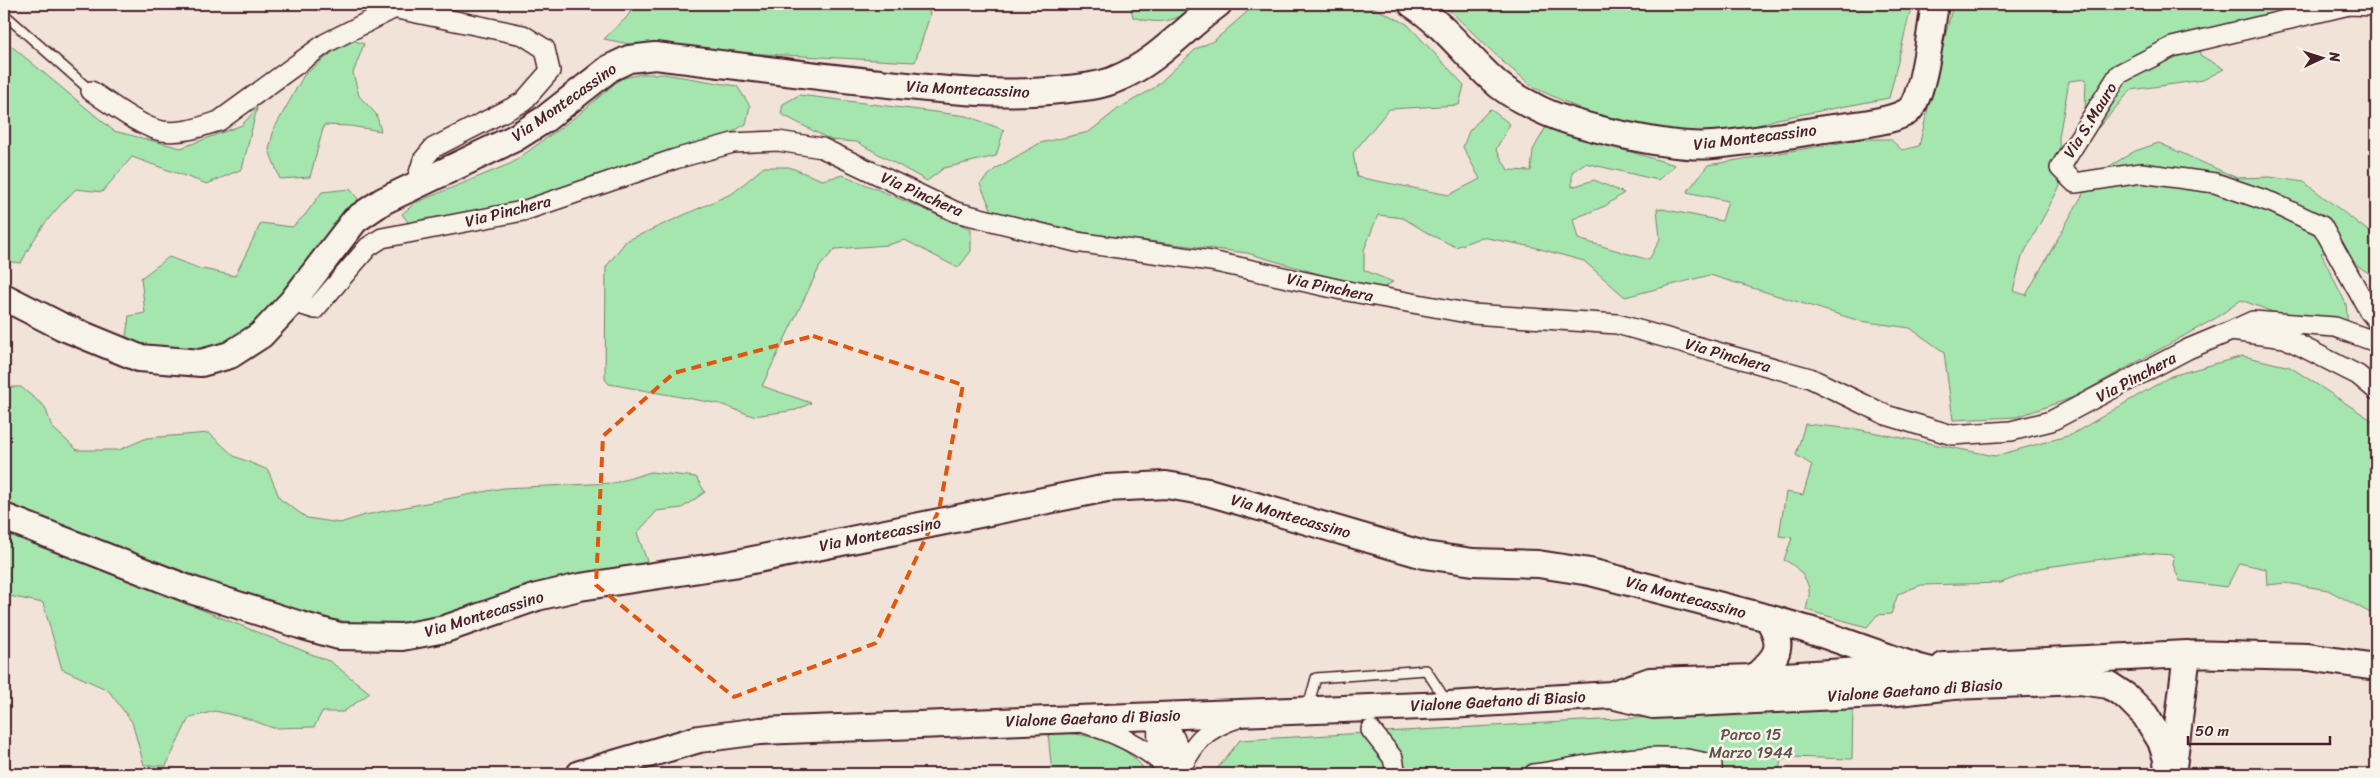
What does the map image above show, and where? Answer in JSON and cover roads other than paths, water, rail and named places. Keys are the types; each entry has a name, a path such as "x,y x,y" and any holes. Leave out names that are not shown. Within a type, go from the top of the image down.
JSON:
{"street":[{"path":"373,4 523,36 546,49 550,71 522,102 433,148 423,160 415,186"},
{"name":"Via Montecassino","path":"4,297 61,326 139,358 201,363 230,355 261,335 292,302 355,220 383,201 515,138 545,119 610,68 629,59 655,56 951,91 1012,94 1054,91 1114,80 1138,70 1166,49 1195,21 1218,4"},
{"name":"Via Montecassino","path":"1412,4 1429,15 1493,81 1534,107 1582,124 1646,139 1680,145 1712,146 1862,124 1908,112 1916,99 1923,76 1935,4"},
{"name":"Via S.Mauro","path":"2376,6 2349,5 2172,47 2128,69 2119,74 2060,168 2075,183 2141,173 2215,183 2273,203 2322,226 2369,311 2376,320"},
{"path":"90,91 135,119 161,131 195,128 219,121 326,43 395,8"},
{"name":"Via Pinchera","path":"292,302 315,309 368,247 382,238 523,211 675,159 733,143 778,141 822,148 956,212 1076,242 1212,261 1342,290 1472,314 1617,324 1810,378 1886,414 1952,435 2011,431 2051,421 2188,349 2231,331"},
{"path":"2231,331 2253,321 2262,321 2336,327 2376,342"},
{"path":"2231,331 2285,338 2358,375 2376,390"},
{"name":"Via Montecassino","path":"4,517 191,590 339,636 402,637 445,629 536,597 580,587 733,564 1107,488 1166,485 1208,492 1424,554 1473,562 1538,564 1590,572 1768,618 1822,634 1882,673 1916,667 1982,684"},
{"name":"Via Montecassino","path":"1754,678 1775,658 1777,650 1777,632 1768,618"},
{"path":"2172,774 2187,654"},
{"name":"Vialone Gaetano di Biasio","path":"1916,667 2187,654 2308,657 2376,667"},
{"name":"Vialone Gaetano di Biasio","path":"1611,695 1653,705 1882,673"},
{"name":"Vialone Gaetano di Biasio","path":"580,774 699,739 760,731 1449,704 1611,695 1650,682 1882,673 1982,684 2080,681 2109,685 2127,697 2145,715 2161,741 2167,759 2168,774"},
{"path":"1174,773 1194,744 1220,724 1259,712"},
{"path":"1159,714 1174,734 1178,745 1179,761 1174,773"},
{"path":"1066,718 1120,736 1174,773"},
{"path":"1371,730 1393,758 1396,774"},
{"path":"1534,774 1614,760 1654,757 1691,759 1712,770"}],"lane":[{"path":"4,14 90,91"},
{"path":"1307,710 1316,678 1426,670 1449,704"}],"park label":[{"name":"Parco 15 Marzo 1944","path":"1751,743"}]}
